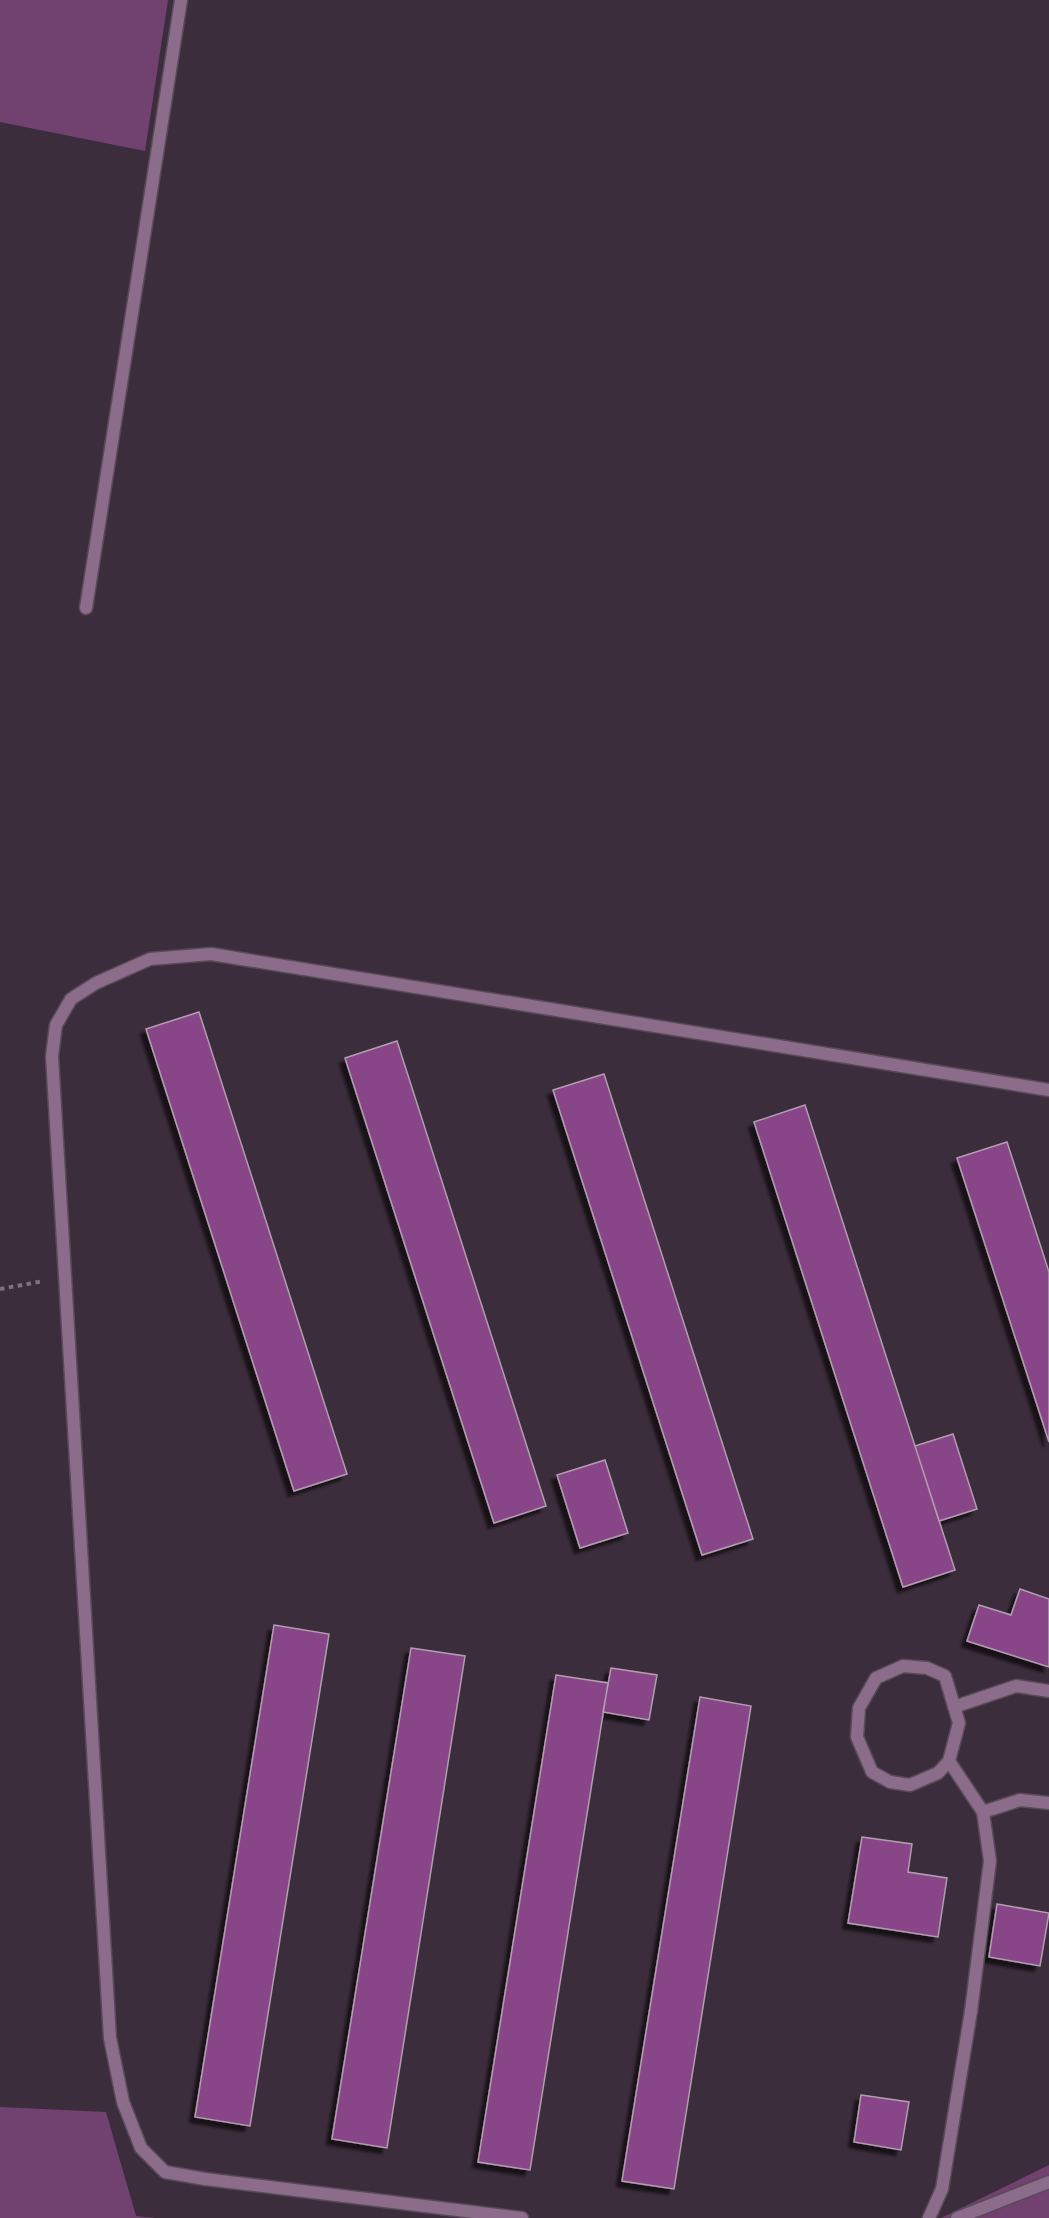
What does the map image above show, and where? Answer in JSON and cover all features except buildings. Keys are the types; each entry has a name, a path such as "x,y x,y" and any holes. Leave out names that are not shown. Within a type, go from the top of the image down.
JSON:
{"street":[{"path":"86,608 181,0"},
{"path":"522,2218 216,2181 165,2172 141,2148 123,2102 110,2038 52,1056 56,1025 70,999 150,958 211,954 1049,1090"},
{"path":"903,1666 927,1668 945,1677 954,1707 959,1723 949,1761 938,1773 910,1785 890,1782 872,1772 857,1737 859,1708 876,1678 903,1666"},
{"path":"954,1707 1016,1686 1049,1691"},
{"path":"929,2218 942,2189 971,2011 990,1861 983,1812 949,1761"},
{"path":"983,1812 1020,1800 1049,1803"},
{"path":"957,2218 1049,2182"}],"path":[{"path":"0,1289 65,1276"}],"shaded area":[{"path":"0,0 168,0 145,151 0,122"},
{"path":"0,2107 106,2112 136,2216 156,2218 0,2218"},
{"path":"1049,2165 1049,2218 941,2218"}]}
